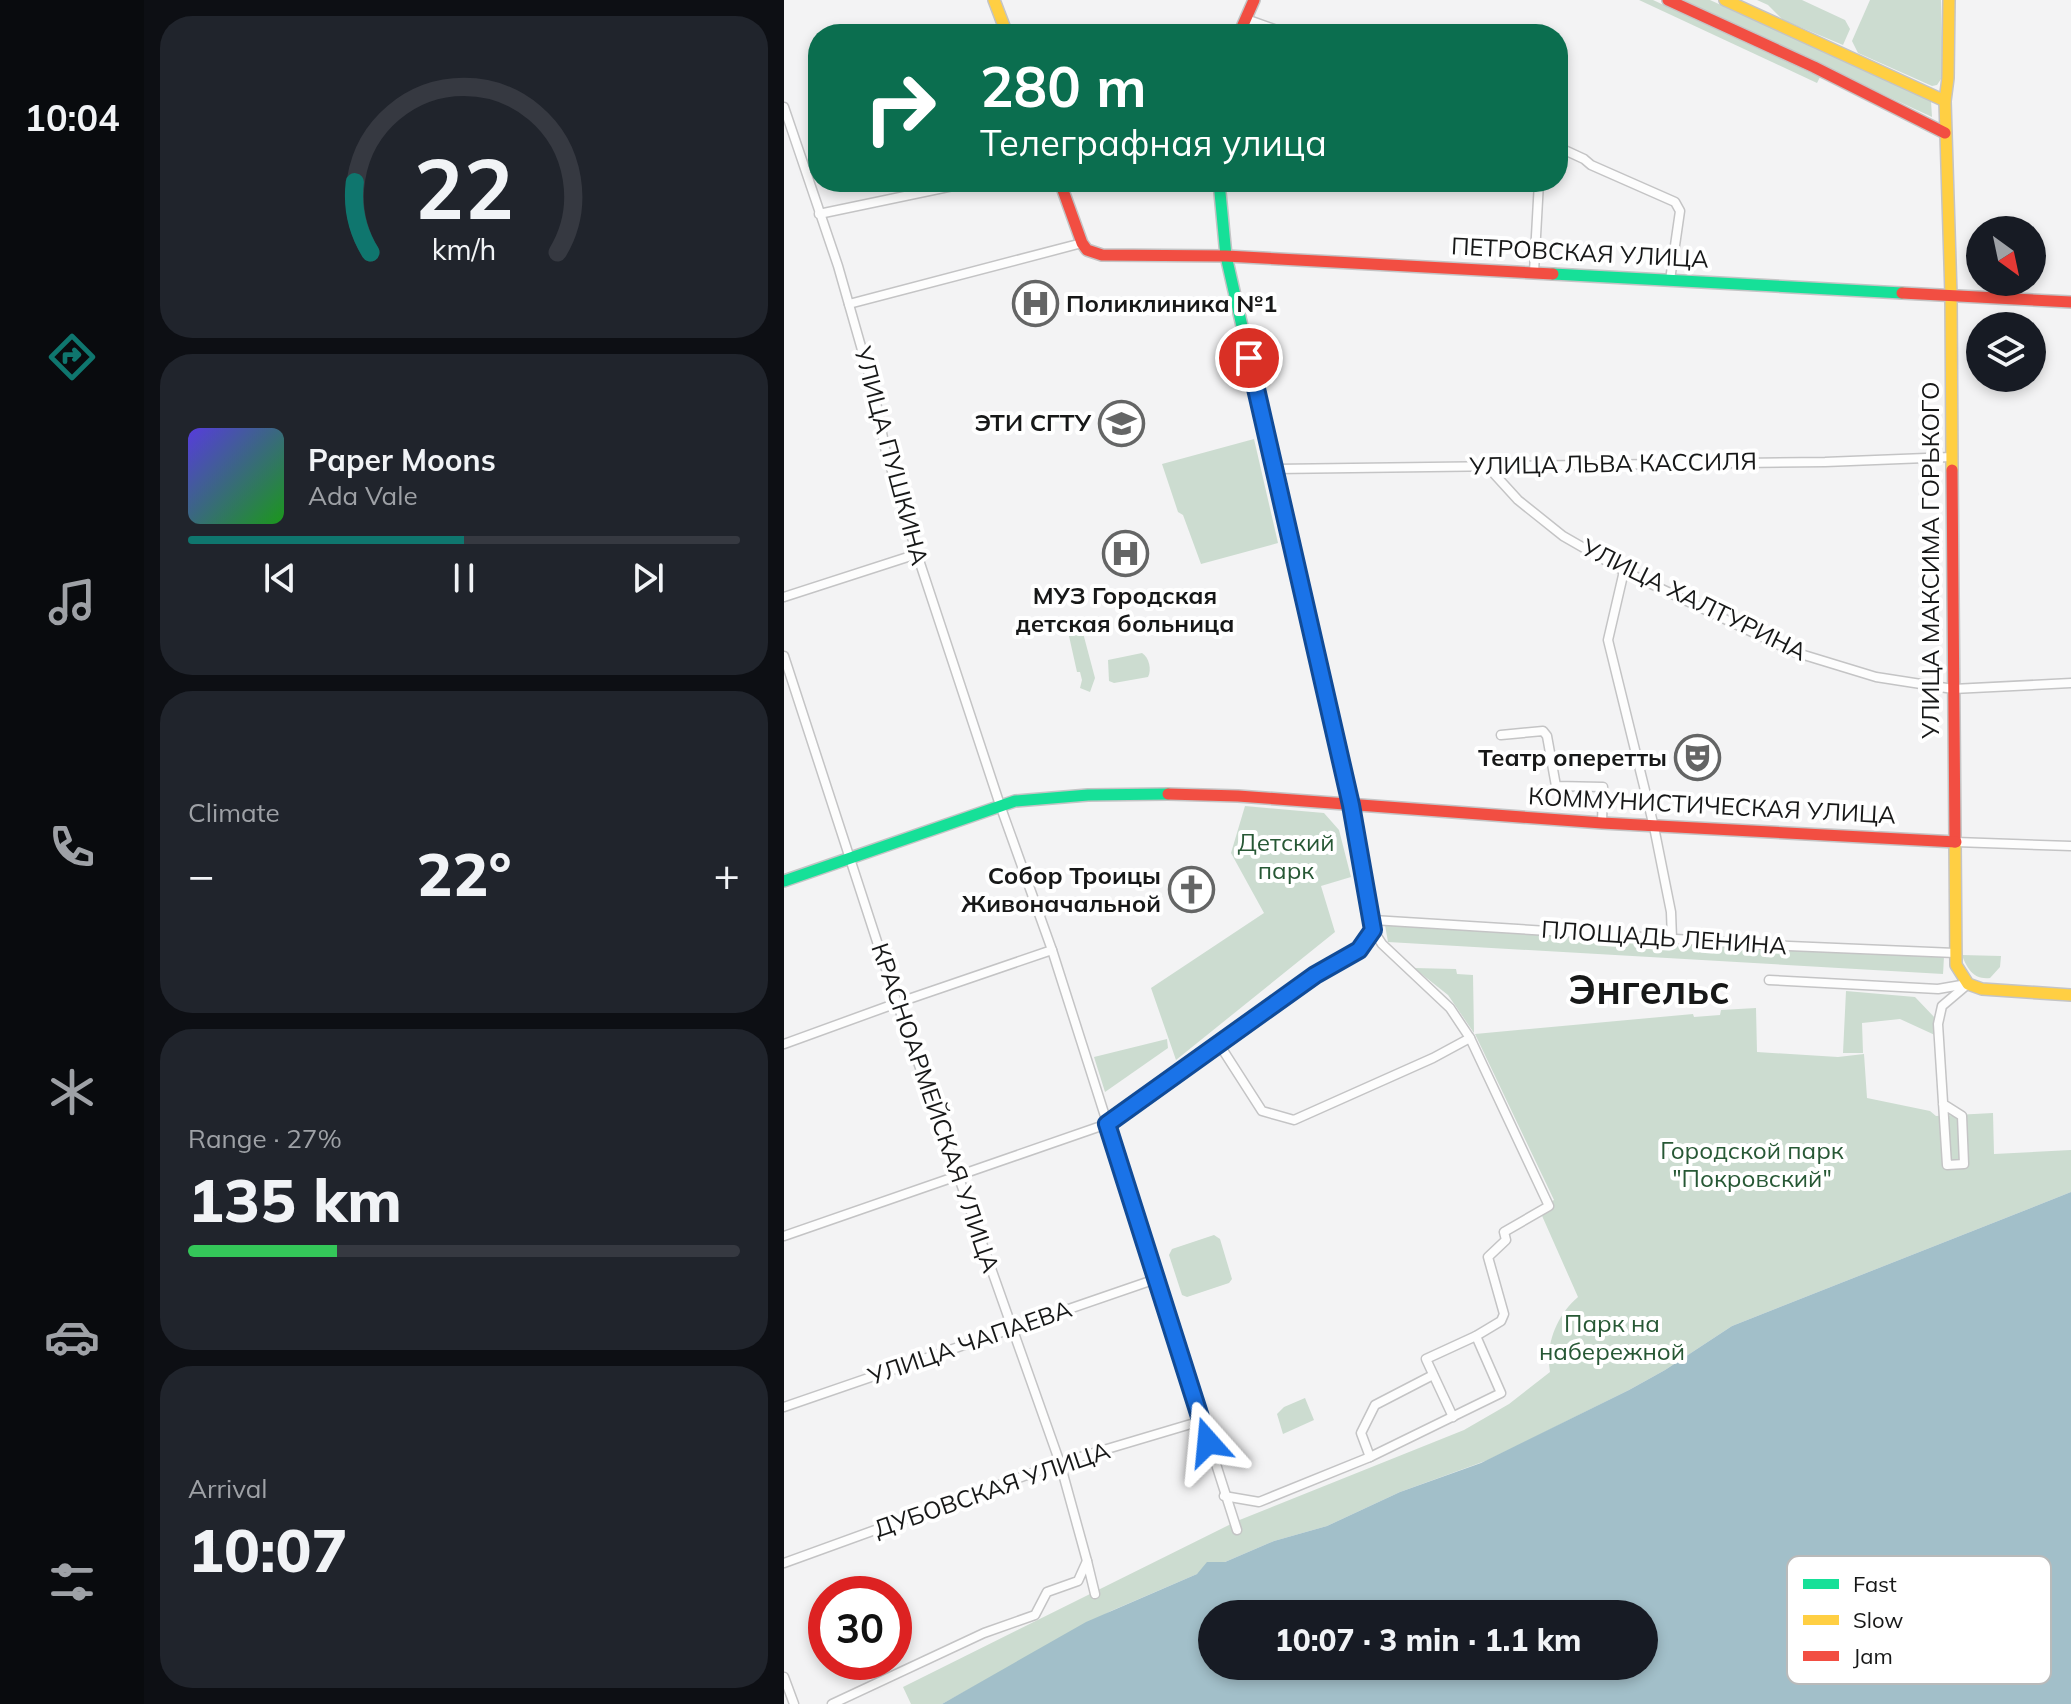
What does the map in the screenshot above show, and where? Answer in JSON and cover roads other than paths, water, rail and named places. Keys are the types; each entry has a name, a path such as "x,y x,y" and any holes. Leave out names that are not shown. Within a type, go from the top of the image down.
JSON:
{"main road":[{"path":"994,0 1003,24"},
{"path":"1244,24 1254,0"},
{"path":"1668,0 1814,67 1945,133"},
{"path":"1725,0 1945,101"},
{"name":"УЛИЦА МАКСИМА ГОРЬКОГО","path":"1949,0 1945,133 1951,295 1955,953 1956,965 1968,984"},
{"path":"1064,192 1085,247"},
{"path":"1220,192 1226,256 1351,805"},
{"name":"ПЕТРОВСКАЯ УЛИЦА","path":"1085,247 1095,254 1117,256 1226,256 2071,302"},
{"name":"КОММУНИСТИЧЕСКАЯ УЛИЦА","path":"784,881 1000,805 1036,798 1159,794 1654,827 1956,842"},
{"path":"1968,984 1993,990 2071,995"}],"street":[{"path":"1246,19 1260,24"},
{"name":"УЛИЦА ПУШКИНА","path":"784,107 808,180"},
{"path":"1568,152 1675,202 1680,211 1670,280"},
{"name":"УЛИЦА ПУШКИНА","path":"812,192 849,304 874,392 885,448 917,554 1000,805 1052,950"},
{"path":"819,214 924,192"},
{"path":"1534,272 1538,192"},
{"path":"849,304 1085,247"},
{"name":"УЛИЦА ЛЬВА КАССИЛЯ","path":"1275,469 1825,462 1951,457"},
{"name":"УЛИЦА ХАЛТУРИНА","path":"1487,466 1518,500 1563,536 1624,571 1794,652 1876,677 1953,689 2071,683"},
{"path":"784,597 917,554"},
{"path":"1624,571 1608,640 1654,827 1671,912 1672,939"},
{"name":"КРАСНОАРМЕЙСКАЯ УЛИЦА","path":"784,656 897,1003 1060,1463 1095,1594"},
{"path":"1501,735 1543,731 1547,736 1556,786 1603,787 1602,823"},
{"path":"1351,805 1373,930 1382,944 1450,1008 1470,1038 1549,1206 1504,1232 1506,1240 1488,1257 1504,1314 1501,1321 1426,1359 1453,1417"},
{"name":"КОММУНИСТИЧЕСКАЯ УЛИЦА","path":"1956,842 2071,846"},
{"name":"ПЛОЩАДЬ ЛЕНИНА","path":"1373,920 1955,953"},
{"path":"784,1236 1107,1124 1315,975 1359,950 1373,930"},
{"path":"784,1044 1052,950 1237,1530"},
{"name":"ПЛОЩАДЬ ЛЕНИНА","path":"1769,980 1938,989 1968,984"},
{"path":"1943,1104 1962,1116 1964,1164 1947,1165 1943,1104 1938,1024 1942,1006 1968,984"},
{"path":"1219,1044 1262,1111 1294,1120 1433,1058 1470,1038"},
{"name":"УЛИЦА ЧАПАЕВА","path":"784,1407 1156,1279"},
{"path":"1224,1496 1259,1502 1370,1457 1501,1393 1476,1336"},
{"path":"1370,1457 1361,1433 1375,1405 1433,1375"},
{"name":"ДУБОВСКАЯ УЛИЦА","path":"784,1563 1060,1463 1201,1421"},
{"path":"832,1704 984,1633 1035,1615 1047,1592 1078,1581 1087,1561"},
{"path":"784,1677 794,1704"}],"water":[{"path":"2071,1192 2071,1704 942,1704 1086,1622 1197,1574 1207,1562 1225,1562 1274,1541 1327,1526 1400,1492 1481,1463 1629,1390 1732,1326"}],"place":[{"name":"Поликлиника №1","path":"1035,304"},
{"name":"ЭТИ СГТУ","path":"1122,423"},
{"name":"МУЗ Городская детская больница","path":"1125,554"},
{"name":"Театр оперетты","path":"1698,758"},
{"name":"Собор Троицы Живоначальной","path":"1192,890"}],"district":[{"name":"Энгельс","path":"1649,990"}],"park label":[{"name":"Детский парк","path":"1286,857"},
{"name":"Городской парк \"Покровский\"","path":"1752,1165"},
{"name":"Парк на набережной","path":"1612,1338"}]}
